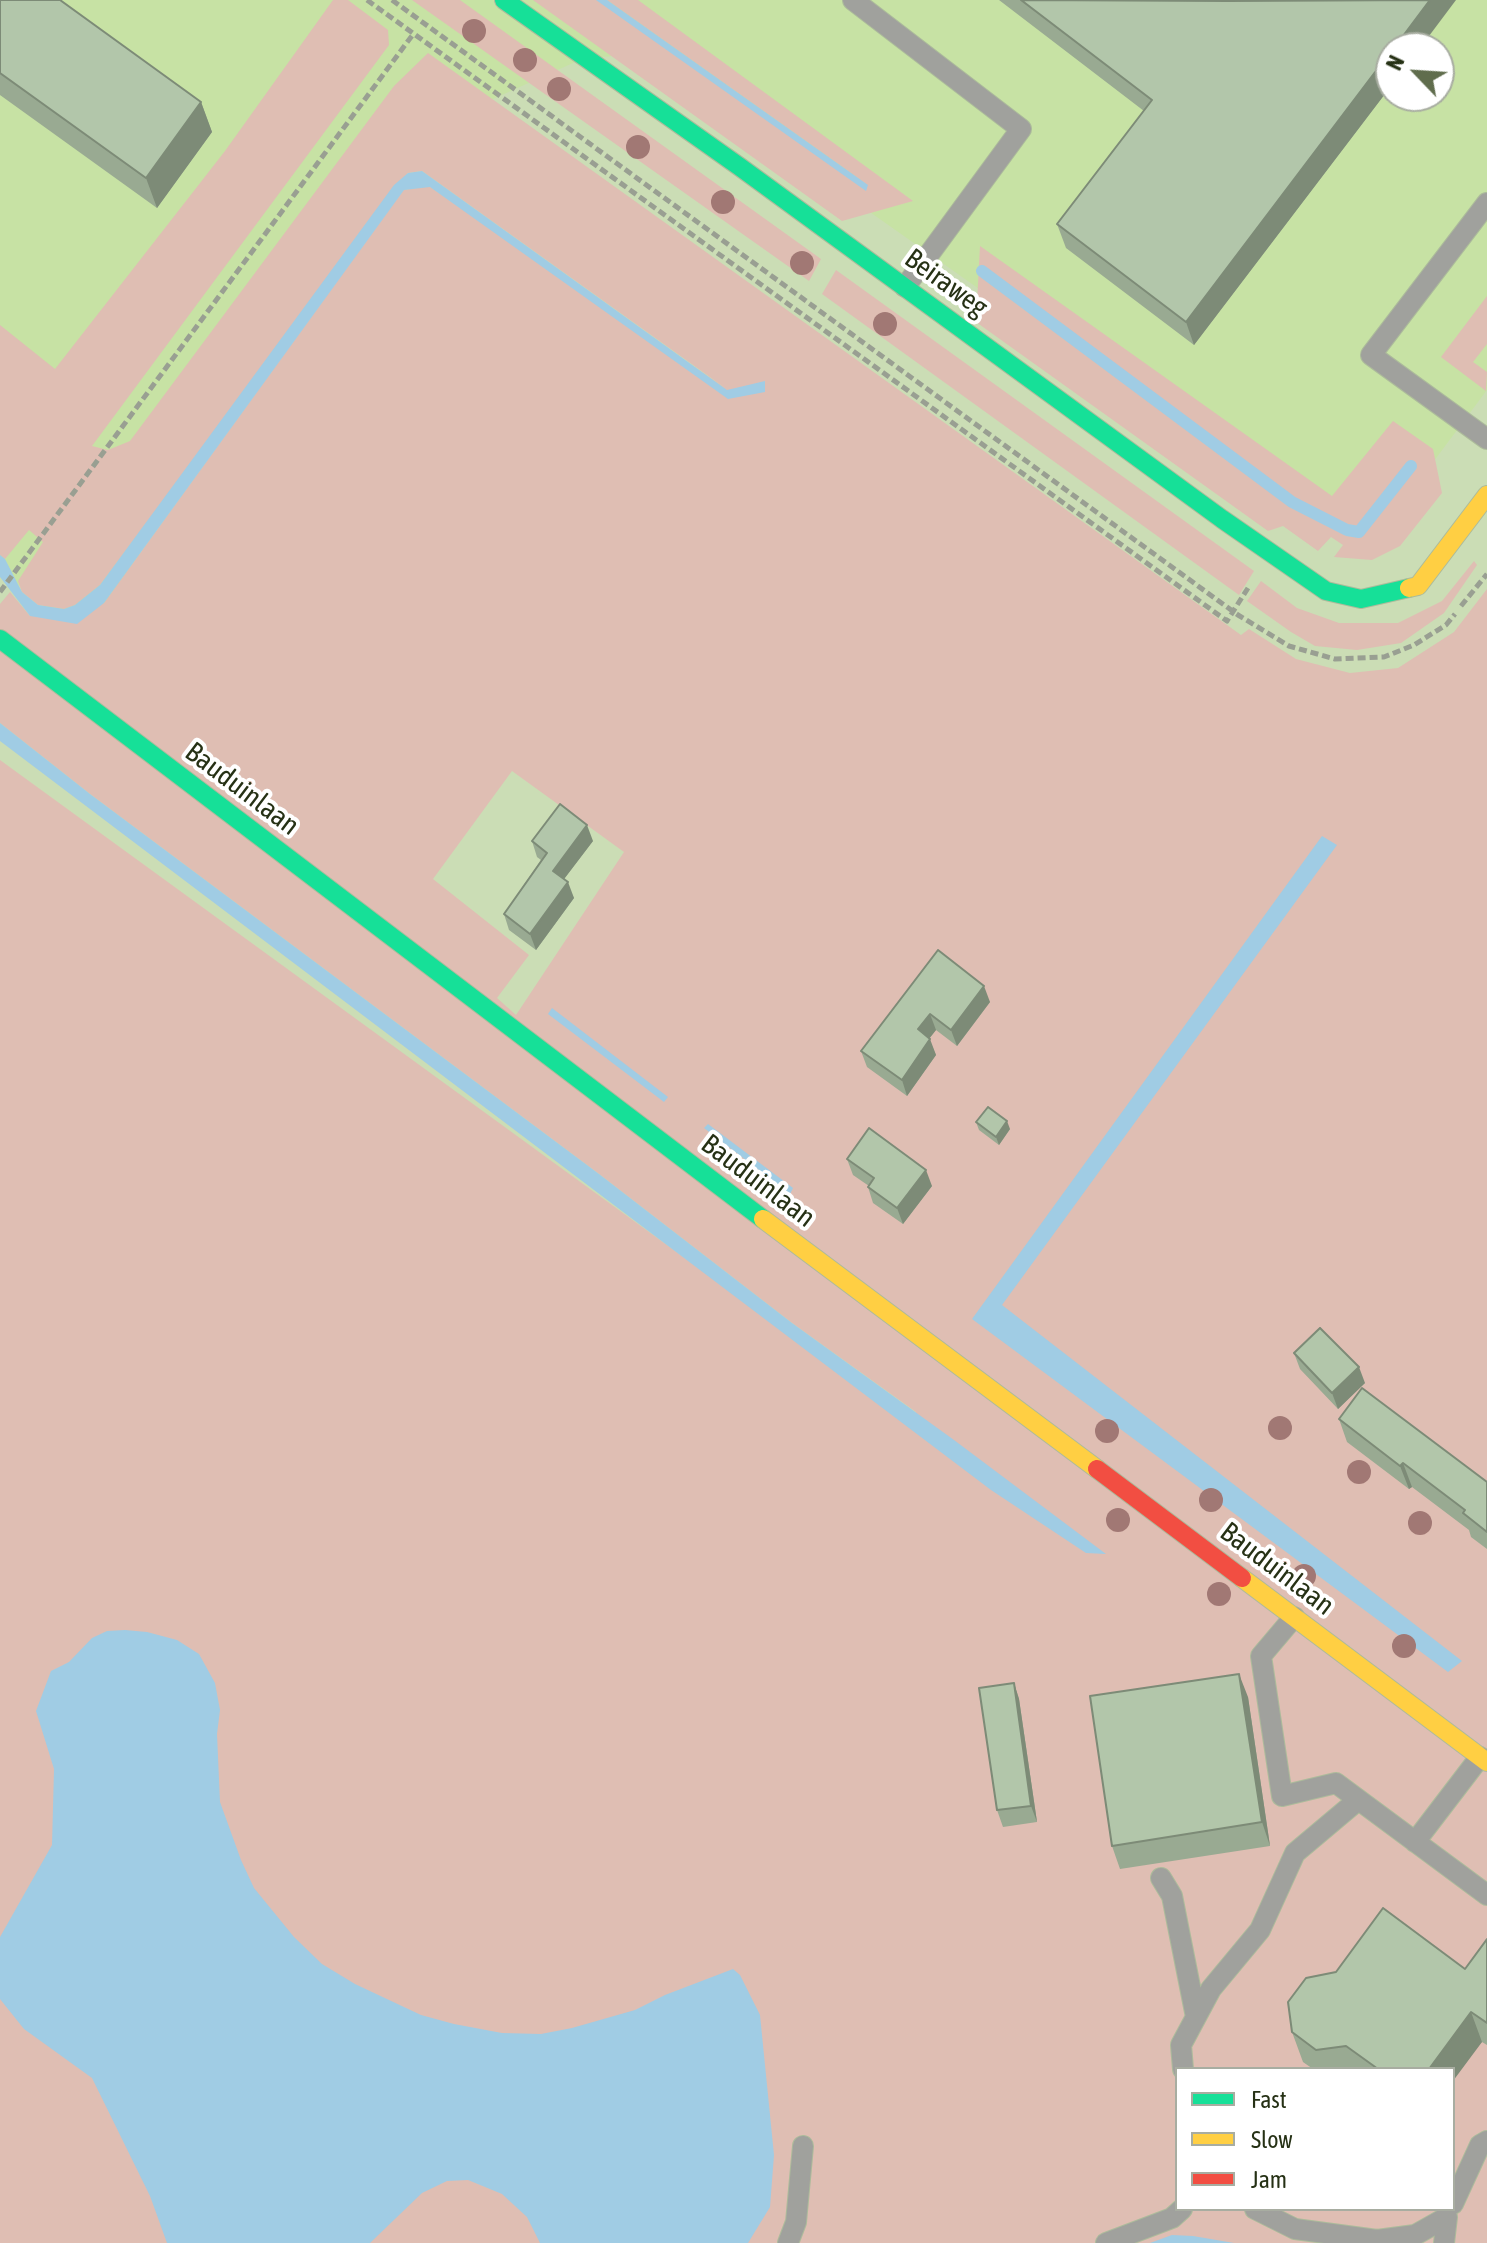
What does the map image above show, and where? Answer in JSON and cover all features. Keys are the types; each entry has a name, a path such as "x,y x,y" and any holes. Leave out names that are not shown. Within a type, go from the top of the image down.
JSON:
{"street":[{"name":"Beiraweg","path":"504,0 1326,591 1361,599 1418,586 1487,495"},
{"name":"Bauduinlaan","path":"0,639 567,1072 1483,1759"}],"lane":[{"path":"853,0 1021,129 905,287"},
{"path":"1487,203 1371,355 1487,439"},
{"path":"1294,1617 1261,1656 1282,1796 1336,1783 1487,1895"},
{"path":"1415,1842 1483,1759"},
{"path":"1183,2067 1181,2045 1211,1989 1260,1930 1295,1853 1358,1800"},
{"path":"1161,1878 1172,1896 1196,2017"},
{"path":"1455,2199 1480,2145 1487,2141"},
{"path":"788,2243 796,2222 803,2146"},
{"path":"1119,2241 1172,2218 1180,2211"},
{"path":"1259,2211 1295,2229 1313,2243"},
{"path":"1295,2229 1377,2240 1415,2235 1449,2211"},
{"path":"1444,2243 1450,2211"}],"path":[{"path":"1,591 414,33 367,0"},
{"path":"392,0 1238,615 1289,646 1335,659 1384,657 1414,645 1446,625 1487,574"}],"shaded area":[{"path":"0,0 1487,0 1487,390 1377,537 1330,536 644,53 582,59 424,130 82,640 0,569"},
{"path":"333,0 348,0 388,30 389,45 92,446 108,450 130,441 394,86 428,53 1241,635 1249,629 1296,659 1350,673 1398,668 1454,632 1487,589 1487,2243 0,2243 0,760 909,1421 916,1412 792,1323 0,723 0,604 10,592 30,616 104,603 403,190 429,186 728,390 422,171 408,173 100,585 75,605 64,609 38,605 22,592 18,581 43,542 29,530 5,559 0,555 0,325 55,369 225,151","holes":["512,771 624,852 516,1015 497,998 529,955 433,879"]},
{"path":"412,0 460,0 821,259 809,281"},
{"path":"533,0 598,0 868,185 607,0 638,0 913,201 842,221"},
{"path":"980,246 1332,496 1393,421 1433,449 1442,493 1400,546 1372,560 1334,557 1343,545 1331,537 1318,551 1283,526 1268,531 976,322"},
{"path":"836,270 1254,571 1239,595 822,294"},
{"path":"1487,296 1487,344 1473,362 1487,372 1486,391 1441,357"},
{"path":"1474,561 1477,565 1444,613 1401,643 1357,650 1315,646 1247,601 1261,581 1297,608 1339,623 1398,623 1442,601"}],"water":[{"path":"596,0 607,0 868,185 866,191"},
{"path":"422,171 727,390 765,381 765,392 728,399 430,187 404,190 104,603 77,624 30,616 0,577 0,555 22,592 38,605 64,609 75,605 100,585 394,185 408,173"},
{"path":"0,723 792,1323 1106,1554 1086,1553 991,1490 0,741"},
{"path":"1322,836 1337,845 1002,1305 1462,1661 1448,1672 972,1319"},
{"path":"552,1008 668,1097 664,1102 548,1014"},
{"path":"708,1124 793,1188 790,1194 704,1128"},
{"path":"125,1630 177,1640 199,1654 215,1683 220,1710 217,1734 220,1802 254,1888 294,1937 322,1964 355,1984 421,2015 454,2024 502,2033 541,2034 635,2010 733,1969 740,1975 760,2015 774,2155 770,2207 748,2243 540,2243 527,2217 502,2194 468,2180 447,2181 422,2193 370,2243 167,2243 150,2196 92,2078 24,2029 0,1999 0,1937 52,1845 54,1769 36,1711 51,1671 69,1662 92,1638 107,1631"},
{"path":"1172,2235 1193,2236 1234,2243 1150,2243"}],"building":[{"path":"0,0 60,0 201,102 146,178 0,73"},
{"path":"1021,0 1430,0 1406,32 1375,32 1375,72 1186,322 1057,224 1152,100"},
{"path":"560,804 587,825 553,871 568,882 530,934 504,914 547,853 532,841"},
{"path":"938,950 984,986 951,1030 930,1014 918,1029 930,1039 902,1080 861,1051"},
{"path":"988,1107 1007,1121 996,1137 976,1122"},
{"path":"869,1128 926,1170 897,1208 868,1187 874,1178 847,1159"},
{"path":"1320,1328 1359,1367 1332,1393 1294,1353"},
{"path":"1362,1388 1487,1482 1487,1532 1463,1513 1465,1510 1339,1419"},
{"path":"1239,1674 1262,1822 1112,1846 1090,1696"},
{"path":"1014,1683 1031,1806 997,1810 979,1688"},
{"path":"1383,1908 1465,1969 1487,1939 1487,2023 1471,2012 1430,2067 1375,2067 1346,2046 1316,2050 1292,2032 1288,2002 1306,1978 1336,1972"}],"waterway":[{"path":"982,271 1292,502 1347,530 1359,532 1411,466"}],"traffic: fast":[{"path":"504,0 1326,591 1361,599 1409,588"},
{"path":"0,639 763,1219"}],"traffic: slow":[{"path":"1409,588 1418,586 1487,495"},
{"path":"763,1219 1097,1469"},
{"path":"1242,1578 1487,1762"}],"traffic: jam":[{"path":"1097,1469 1242,1578"}]}
